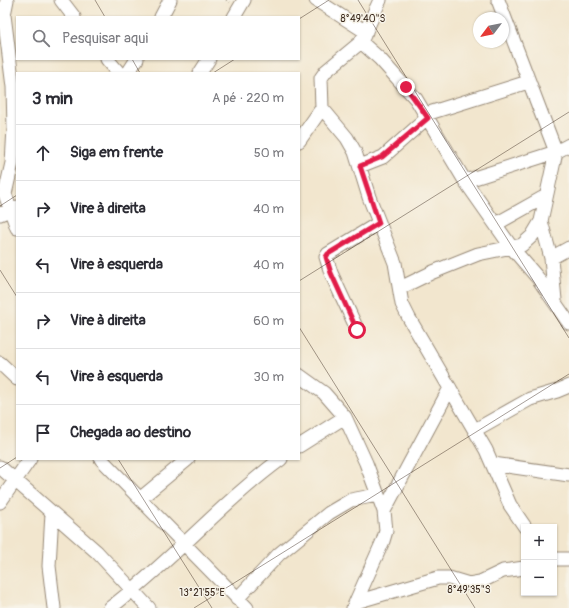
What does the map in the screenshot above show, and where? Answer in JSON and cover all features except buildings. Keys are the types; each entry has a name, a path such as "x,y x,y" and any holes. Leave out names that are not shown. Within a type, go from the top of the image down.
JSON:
{"street":[{"path":"8,0 2,16 8,41 15,103 12,163 3,190 16,226"},
{"path":"61,0 73,16"},
{"path":"162,16 170,0"},
{"path":"235,16 244,0"},
{"path":"316,0 363,37 372,51 396,75 416,99 465,181 496,224 505,245 538,277 555,300 569,323"},
{"path":"300,140 322,108 321,78 326,71 363,37 380,0"},
{"path":"400,288 433,272 478,254 505,245 528,241 541,221 556,152 528,82 498,0"},
{"path":"108,60 118,72"},
{"path":"129,72 136,60"},
{"path":"201,72 208,60"},
{"path":"360,166 382,157 427,116 528,82"},
{"path":"322,108 347,138 360,166 379,223 395,263 402,304 475,430 493,464 510,505 523,524"},
{"path":"465,181 556,152 569,145"},
{"path":"496,224 546,196"},
{"path":"541,221 551,258 555,300"},
{"path":"357,330 331,273 326,257 328,254 379,223"},
{"path":"551,258 569,248"},
{"path":"0,363 16,378"},
{"path":"300,376 324,393 345,417 366,463 384,510 386,531 383,541 354,605"},
{"path":"475,430 530,399 569,386"},
{"path":"384,510 450,388"},
{"path":"300,445 345,417"},
{"path":"0,502 29,460"},
{"path":"102,460 141,498 247,608"},
{"path":"141,498 187,460"},
{"path":"110,608 134,590 185,545 254,480 280,460"},
{"path":"493,464 569,475"},
{"path":"0,468 97,552 134,590 149,608"},
{"path":"237,599 279,554 329,513 351,500 377,495"},
{"path":"52,513 49,566 54,608"},
{"path":"557,559 569,559"},
{"path":"354,605 438,578 449,578 469,584 480,582 504,571 521,568"}],"route":[{"path":"357,330 331,273 326,257 328,254 379,223 369,197 360,166 382,157 428,118 416,99 406,87"}]}
